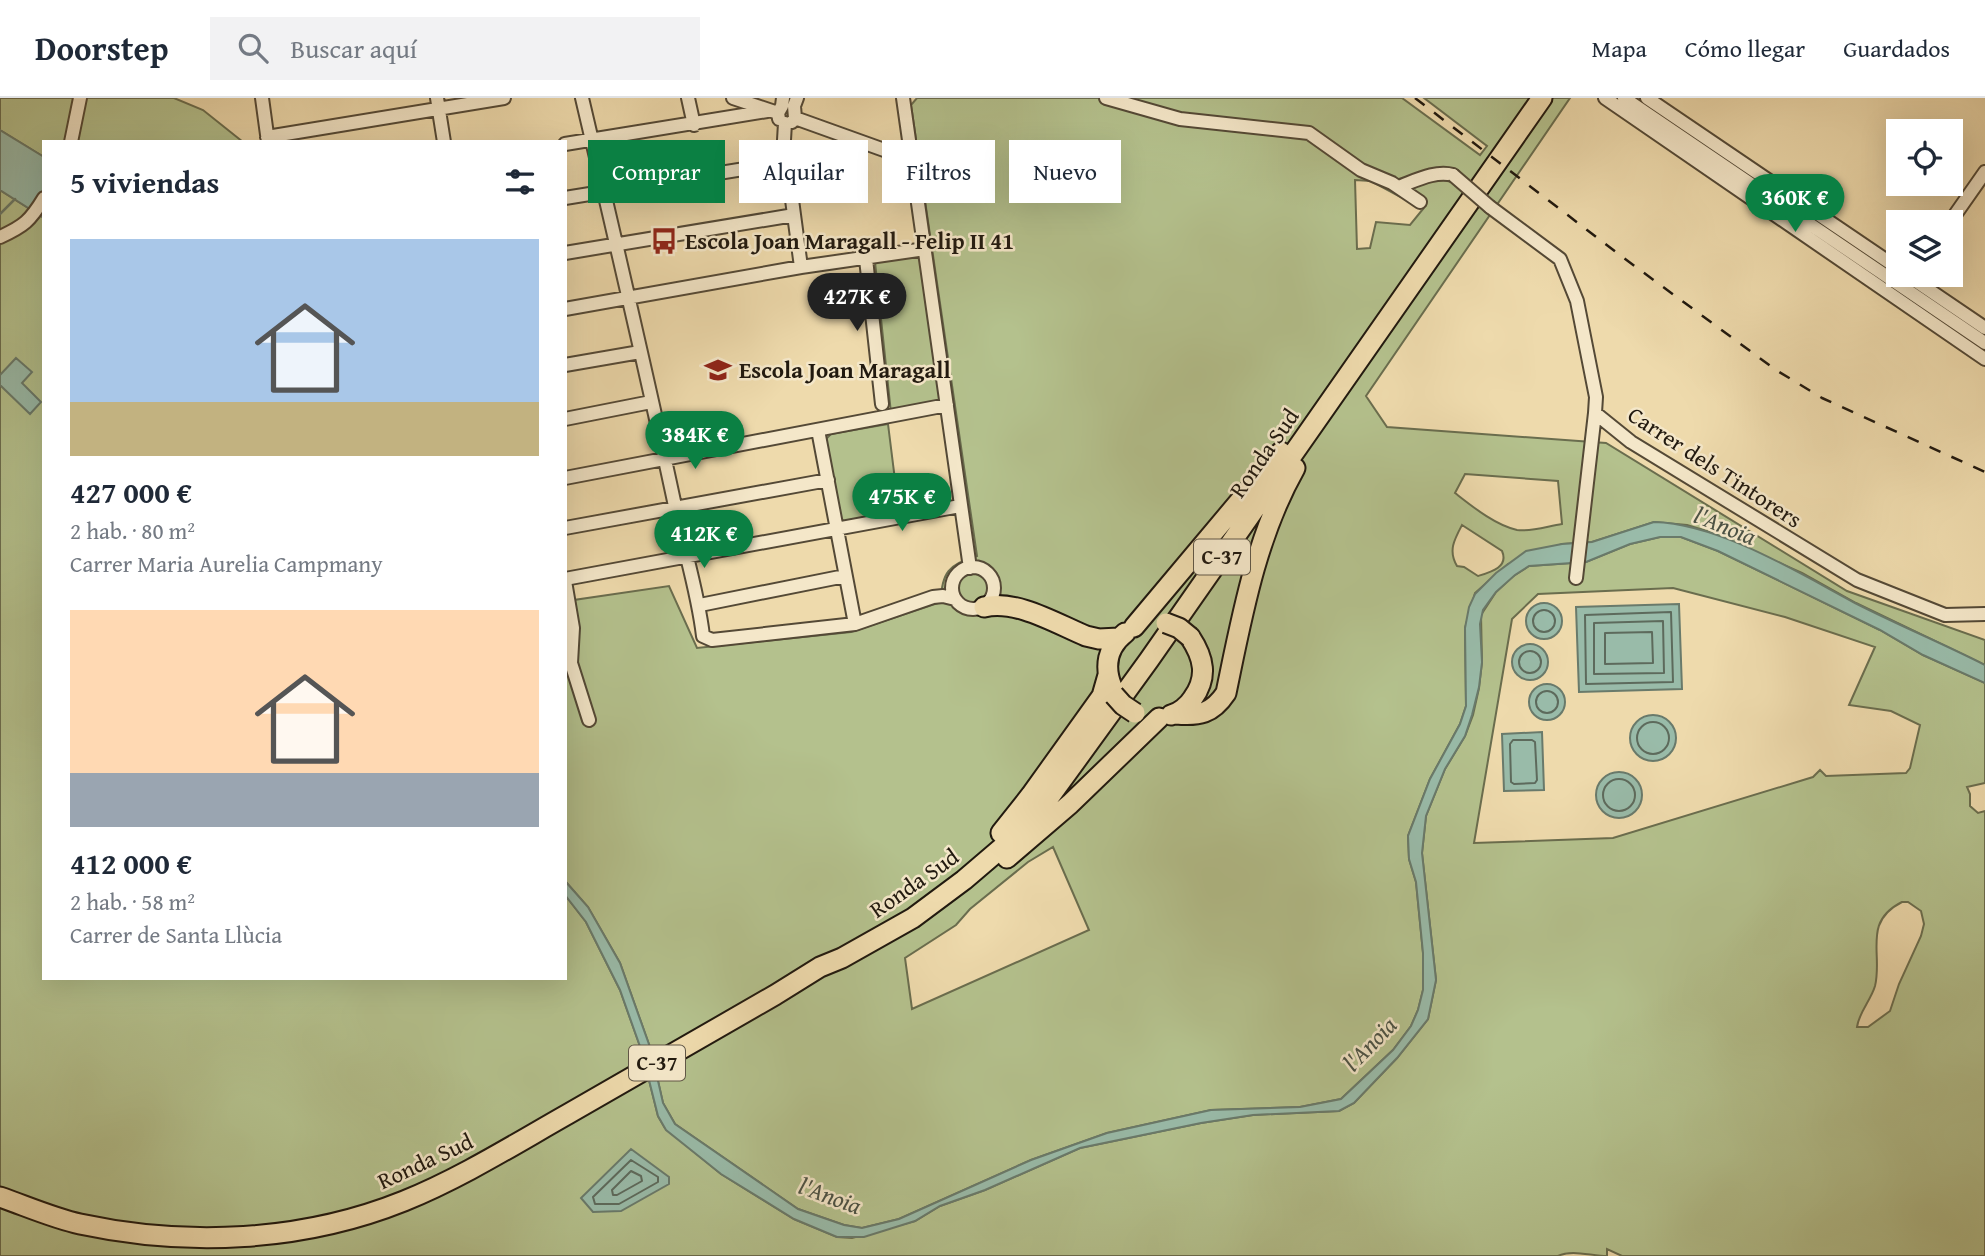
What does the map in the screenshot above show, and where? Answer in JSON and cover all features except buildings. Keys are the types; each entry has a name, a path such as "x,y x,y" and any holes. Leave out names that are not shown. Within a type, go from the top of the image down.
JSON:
{"highway":[{"name":"Ronda Sud","path":"0,1197 78,1223 165,1237 279,1234 340,1221 404,1201 440,1184 539,1130 820,967 842,958 913,918 1005,845 1042,806 1149,660 1542,98"},
{"path":"842,958 960,874 998,836 1102,696 1108,667 1127,633 1314,412 1339,390"},
{"path":"1086,636 1097,643 1108,667 1114,695 1135,713 1197,716 1209,712 1219,704 1226,693 1244,607 1264,535 1293,473 1331,413 1339,390"},
{"path":"994,587 1013,606"},
{"path":"842,958 901,933 1007,858 1167,716 1190,702 1200,687 1204,675 1200,652 1190,636 1166,623 1146,624 1127,633 1099,639 1013,606 995,604 984,607"}],"street":[{"path":"71,140 80,98"},
{"path":"262,98 267,140 438,103 504,98"},
{"path":"582,98 592,140"},
{"path":"688,98 694,125"},
{"path":"733,98 882,150"},
{"path":"783,98 781,116 785,140"},
{"path":"598,140 694,125 781,116 794,106 797,98"},
{"path":"902,98 909,140"},
{"path":"1107,98 1180,119 1309,133 1361,170 1398,187 1420,202"},
{"path":"1605,98 1985,359"},
{"path":"1623,98 1985,343"},
{"path":"1647,98 1886,260"},
{"path":"438,103 444,140"},
{"path":"567,144 588,141"},
{"path":"1958,210 1985,172"},
{"name":"Carrer dels Tintorers","path":"1398,187 1434,174 1453,175 1490,207 1560,259 1577,301 1597,397 1595,412 1631,442 1857,580 1945,615 1985,614"},
{"path":"567,198 588,195"},
{"path":"0,237 23,226 32,218 42,201"},
{"path":"605,203 630,298 675,508 700,605 703,636 712,640 855,624 933,597 955,599"},
{"path":"793,203 801,267"},
{"path":"918,203 970,568"},
{"path":"567,253 794,215"},
{"path":"567,309 801,267 925,249"},
{"path":"866,258 881,404"},
{"path":"1927,287 1985,328"},
{"path":"567,365 640,352"},
{"path":"567,419 652,402"},
{"path":"567,478 947,405"},
{"path":"1576,574 1595,412"},
{"path":"818,430 855,624"},
{"path":"567,528 828,480"},
{"path":"567,580 960,506"},
{"path":"970,568 984,570 993,581 994,587 992,598 984,607 971,609 959,604 952,592 954,579 970,568"},
{"path":"700,605 845,576"},
{"path":"567,592 573,628 571,663 589,720"}],"green space":[{"path":"0,98 174,98 203,110 240,140 42,140 42,156 0,130"},
{"path":"917,98 1402,98 1480,155 1487,146 1424,98 1570,98 1366,396 1387,427 1606,443 1847,591 1985,640 1985,665 1856,603 1802,573 1710,532 1687,525 1654,522 1592,542 1562,544 1508,564 1475,593 1465,628 1466,706 1460,724 1430,779 1408,836 1423,953 1423,990 1411,1026 1393,1050 1341,1099 1300,1107 1211,1110 1107,1133 1031,1160 899,1219 862,1228 844,1225 798,1209 675,1124 663,1103 651,1050 620,963 588,907 567,883 567,615 574,600 669,586 697,648 851,632 941,602 945,577 953,566 977,556 925,203 995,203 995,140 916,140 911,105","holes":["1355,180 1371,181 1423,209 1410,225 1376,222 1370,248 1357,249","1465,474 1558,481 1562,524 1534,530 1509,528 1492,520 1455,493","1462,525 1502,551 1504,557 1501,565 1478,576 1464,567 1457,566 1453,555 1455,541","1053,847 1089,930 912,1009 905,958 956,925 970,909 1028,862"]},
{"path":"0,190 42,217 42,980 567,980 567,898 586,922 620,990 642,1052 658,1116 665,1128 721,1174 794,1219 837,1237 852,1238 915,1221 940,1206 985,1190 1080,1148 1253,1115 1339,1111 1354,1103 1397,1058 1428,1019 1436,980 1422,853 1426,816 1445,769 1465,736 1473,715 1482,662 1481,615 1496,592 1529,566 1586,562 1630,544 1660,537 1681,537 1718,551 1880,630 1923,655 1985,683 1985,783 1967,787 1970,806 1978,813 1985,811 1985,1256 1622,1256 1607,1249 1607,1256 1575,1253 1558,1256 0,1256","holes":["1673,588 1785,617 1875,647 1849,705 1891,711 1920,725 1910,768 1906,773 1826,776 1820,770 1813,777 1613,838 1474,843 1512,619 1538,594","1902,902 1908,902 1921,911 1924,924 1921,936 1890,1011 1868,1027 1857,1027 1875,986 1876,940 1882,919"]},
{"path":"918,255 923,259 942,400 891,413 875,262"},
{"path":"888,424 899,512 841,522 825,440 831,434"}],"water":[{"path":"0,130 42,156 42,217 0,190"},
{"path":"16,358 32,372 22,383 41,402 30,414 0,385 0,375"},
{"path":"1654,522 1705,531 1731,540 1985,665 1985,683 1923,655 1880,630 1718,551 1681,537 1660,537 1630,544 1586,562 1529,566 1496,592 1483,610 1480,624 1482,662 1472,715 1465,736 1445,769 1426,816 1422,853 1436,980 1428,1019 1397,1058 1354,1103 1339,1111 1253,1115 1080,1148 985,1190 940,1206 915,1221 864,1237 837,1237 794,1219 721,1174 666,1130 658,1116 642,1052 620,990 586,922 567,898 567,883 588,907 620,963 651,1050 663,1103 675,1124 798,1209 844,1225 862,1228 899,1219 1031,1160 1107,1133 1211,1110 1300,1107 1341,1099 1393,1050 1411,1026 1418,1010 1423,990 1423,953 1408,836 1430,779 1460,724 1466,706 1465,628 1469,607 1475,594 1496,573 1526,551 1592,542"},
{"path":"1544,603 1557,608 1562,621 1557,634 1544,639 1531,634 1526,621 1531,608"},
{"path":"1679,604 1682,689 1579,692 1576,607"},
{"path":"1530,644 1543,649 1548,662 1543,675 1530,680 1517,675 1512,662 1517,649"},
{"path":"1547,684 1560,689 1565,702 1560,715 1547,720 1534,715 1529,702 1534,689"},
{"path":"1653,715 1669,722 1676,738 1669,754 1653,761 1637,754 1630,738 1637,722"},
{"path":"1542,732 1544,790 1504,791 1502,734"},
{"path":"1619,772 1635,779 1642,795 1635,811 1619,818 1603,811 1596,795 1603,779"},
{"path":"631,1149 669,1177 669,1184 621,1211 593,1212 581,1198"}],"waterway":[{"path":"0,214 15,199"}],"railway":[{"path":"1415,98 1621,256 1776,370 1822,398 1985,472"}],"place":[{"name":"Escola Joan Maragall - Felip II 41","path":"664,241"},
{"name":"Escola Joan Maragall","path":"718,370"}],"water label":[{"name":"l'Anoia","path":"1725,526"},
{"name":"l'Anoia","path":"1370,1044"},
{"name":"l'Anoia","path":"830,1196"}]}
